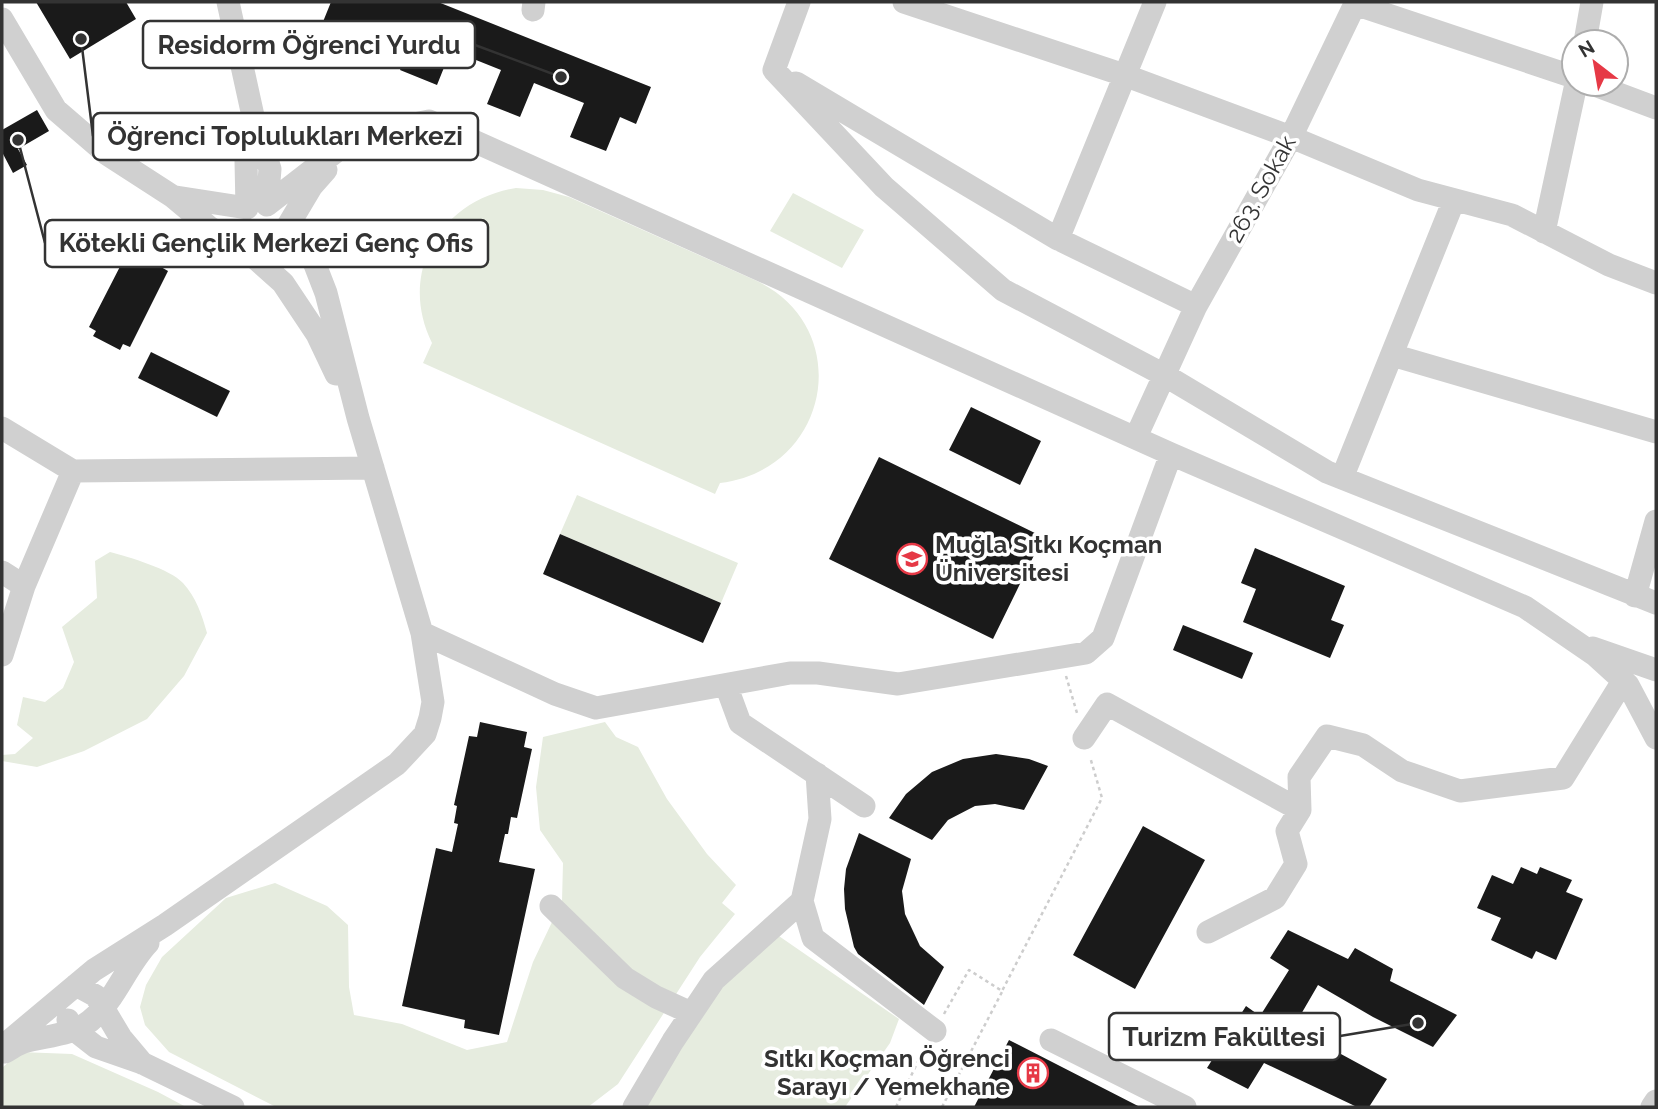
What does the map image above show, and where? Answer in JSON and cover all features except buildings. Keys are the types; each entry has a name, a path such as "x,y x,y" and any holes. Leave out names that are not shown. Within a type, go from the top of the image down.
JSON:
{"street":[{"path":"228,2 253,116 270,169 257,207"},
{"path":"774,70 799,2"},
{"path":"904,2 1124,75 1291,137 1418,190 1512,215 1608,265 1656,283"},
{"path":"1058,239 1155,2"},
{"path":"1587,28 1592,2"},
{"path":"1355,3 1560,73"},
{"name":"263. Sokak","path":"1136,437 1196,306 1291,137 1355,3"},
{"path":"2,19 56,110 107,154 172,196 209,227 259,254 275,250 281,244 286,229 311,187 356,136"},
{"path":"774,70 1058,239 1196,306"},
{"path":"774,70 884,187 1003,290 1166,376 1328,472 1646,599 1656,521"},
{"path":"1544,232 1573,98"},
{"path":"1629,98 1656,108"},
{"path":"358,418 317,334 283,282 239,242 236,225 238,217 257,207 356,136 429,121 1171,454 1525,607 1580,644 1623,681 1647,718 1656,738"},
{"path":"2,1047 94,970 165,925 397,764 425,734 433,702 422,633 358,418 326,293 307,244 286,229 281,214 257,207 210,204 172,196"},
{"path":"1342,478 1454,200"},
{"path":"1392,355 1656,432"},
{"path":"2,428 73,471 373,468"},
{"path":"422,633 555,694 596,708 790,673 818,673 898,684 1086,653 1102,638 1171,454"},
{"path":"2,655 24,586 73,471"},
{"path":"2,572 24,586"},
{"path":"1580,644 1656,670"},
{"path":"1208,932 1275,898 1296,864 1287,831 1300,810 1299,777 1326,736 1363,745 1402,771 1460,791 1563,778 1623,681"},
{"path":"726,685 740,723 864,806"},
{"path":"1084,738 1107,704 1300,810"},
{"path":"817,774 820,819 803,901 813,938 935,1031"},
{"path":"634,1107 713,981 803,901"},
{"path":"551,906 625,978 656,997 691,1013"},
{"path":"2,1054 21,1043 61,1034 89,1023 104,1007 127,969 165,925"},
{"path":"76,985 96,996 121,1038 142,1063"},
{"path":"58,1000 73,1029 96,1047 142,1063 233,1107"},
{"path":"1051,1040 1185,1107"},
{"path":"1652,1107 1656,1101"}],"path":[{"path":"942,1107 1102,799 1065,671"},
{"path":"896,1107 969,970 1002,991"}],"shaded area":[{"path":"516,188 543,190 569,197 757,281 789,303 809,331 818,363 817,396 806,426 786,453 757,473 720,483 715,494 423,363 432,343 422,316 420,291 423,266 433,243 447,224 466,207 489,195"},
{"path":"793,193 864,230 842,268 770,231"},
{"path":"577,495 738,563 721,603 560,534"},
{"path":"110,552 149,564 183,583 195,600 207,633 184,676 147,719 84,751 37,767 2,761 2,755 15,754 33,738 17,725 23,697 45,702 63,688 74,662 62,627 97,598 95,561"},
{"path":"605,722 616,737 638,747 667,799 707,854 736,885 722,903 735,914 700,957 618,1084 588,1107 276,1107 169,1052 145,1025 140,1007 146,985 162,957 226,898 275,883 327,906 348,925 349,987 354,1015 402,1024 467,1050 507,1042 533,962 562,901 563,863 540,830 536,787 543,737"},
{"path":"776,934 899,1019 890,1043 845,1107 626,1107 702,1006"},
{"path":"20,1052 72,1054 186,1107 2,1107 2,1068"}],"place":[{"name":"Öğrenci Toplulukları Merkezi","path":"81,39"},
{"name":"Residorm Öğrenci Yurdu","path":"561,77"},
{"name":"Kötekli Gençlik Merkezi Genç Ofis","path":"18,140"},
{"name":"Muğla Sıtkı Koçman Üniversitesi","path":"912,559"},
{"name":"Turizm Fakültesi","path":"1418,1023"},
{"name":"Sıtkı Koçman Öğrenci Sarayı / Yemekhane","path":"1033,1073"}]}
